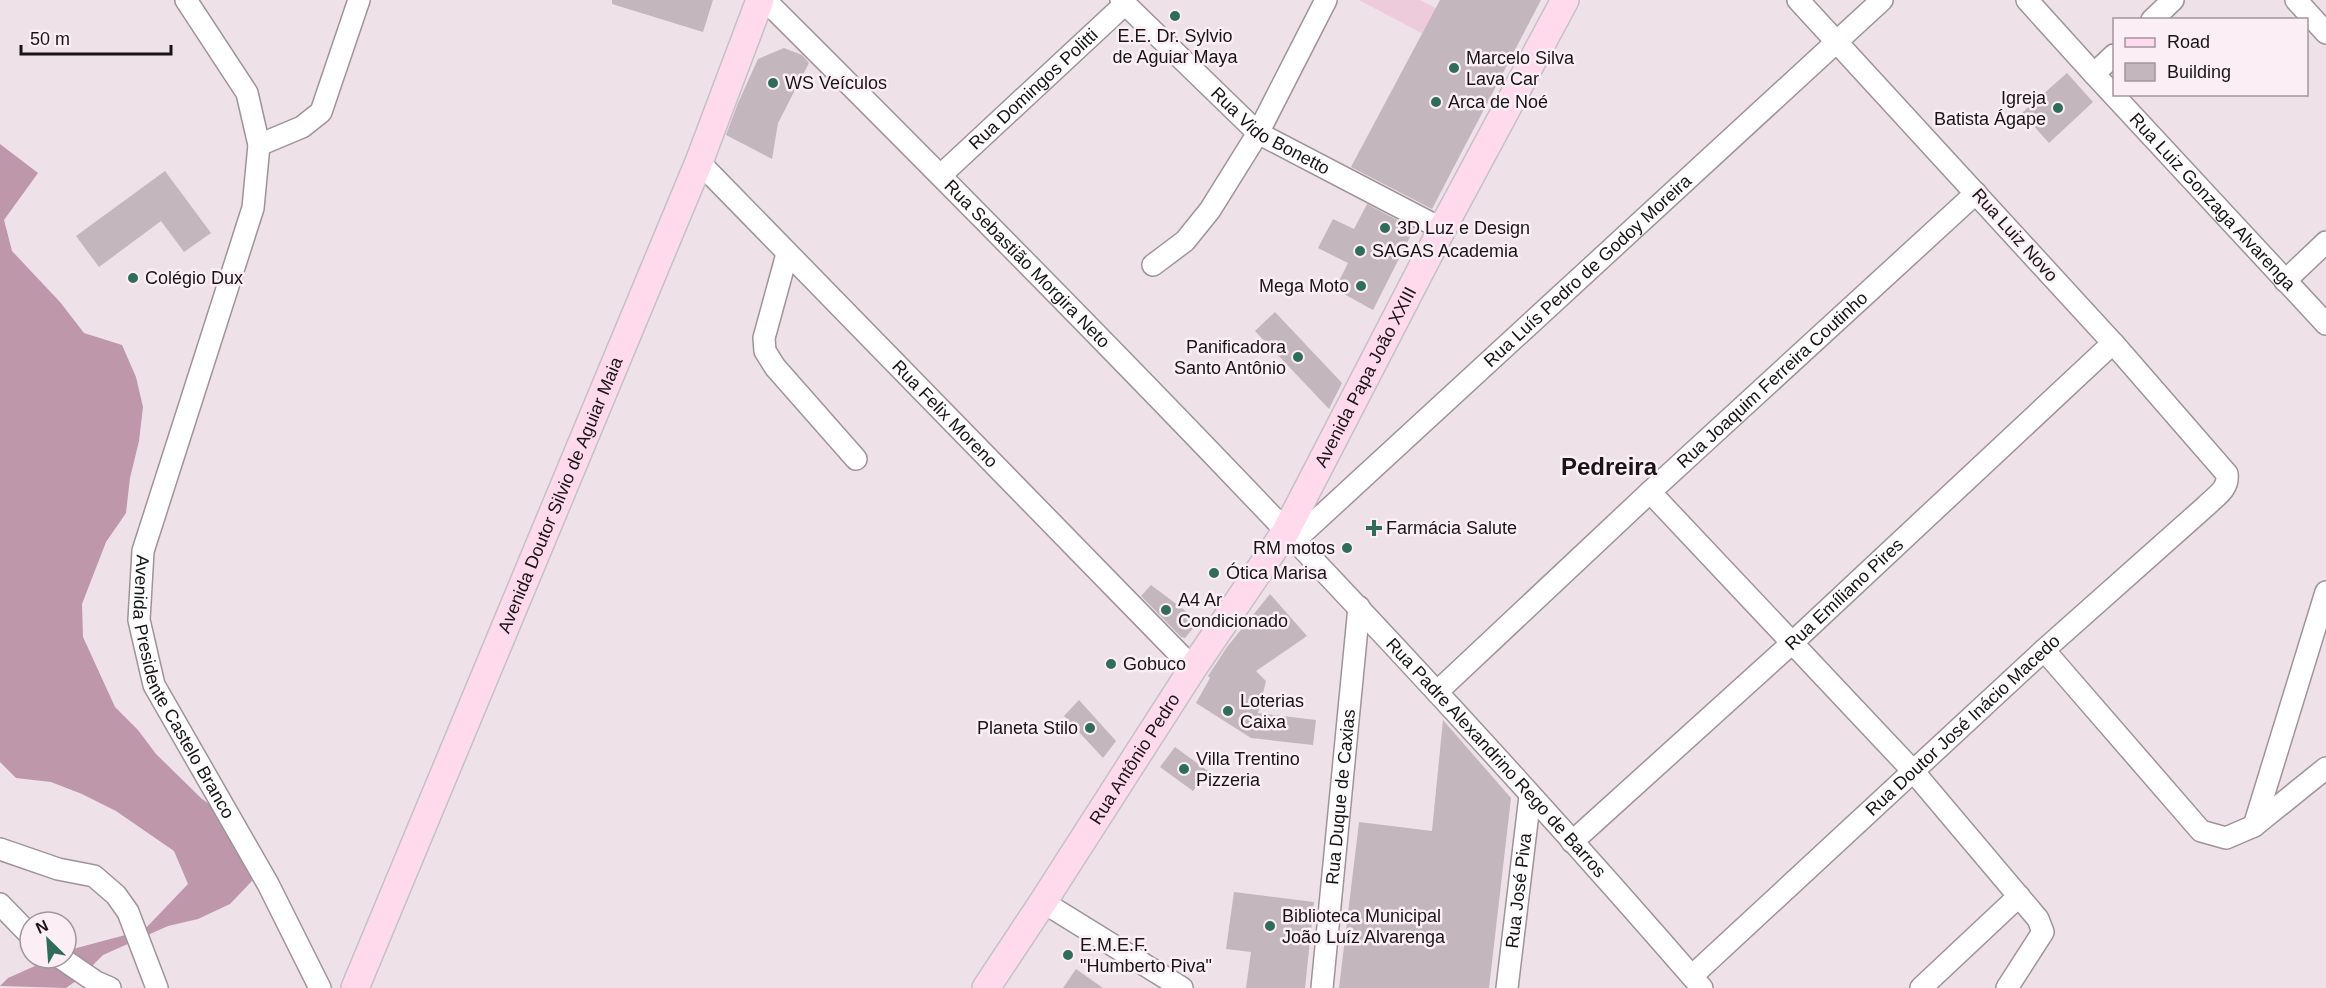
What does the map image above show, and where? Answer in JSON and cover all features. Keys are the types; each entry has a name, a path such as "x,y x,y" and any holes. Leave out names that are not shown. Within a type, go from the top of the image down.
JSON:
{"main road":[{"name":"Avenida Doutor Silvio de Aguiar Maia","path":"355,988 699,162 760,0"},
{"name":"Avenida Papa João XXIII","path":"1290,536 1442,229 1565,0"},
{"name":"Rua Antônio Pedro","path":"986,988 1193,668 1290,536"}],"street":[{"path":"259,144 302,127 321,112 359,0"},
{"name":"Rua Sebastião Morgira Neto","path":"765,0 940,175 1290,536"},
{"path":"1153,265 1185,241 1210,210 1258,133 1326,0"},
{"name":"Rua Luiz Novo","path":"1797,0 2113,343 2227,474"},
{"name":"Rua Luís Pedro de Godoy Moreira","path":"1290,536 1882,0"},
{"name":"Rua Luiz Gonzaga Alvarenga","path":"2027,0 2113,95"},
{"path":"2154,18 2173,0"},
{"path":"2296,0 2326,33"},
{"name":"Avenida Presidente Castelo Branco","path":"189,2 248,93 283,134"},
{"name":"Rua Domingos Politti","path":"940,175 1123,2"},
{"name":"Rua Vido Bonetto","path":"1123,2 1258,133 1442,229"},
{"path":"2094,74 2113,57"},
{"name":"Avenida Presidente Castelo Branco","path":"248,93 259,144 253,208 143,551 139,620 154,685 268,884 320,988"},
{"name":"Rua Luiz Gonzaga Alvarenga","path":"2114,96 2326,324"},
{"name":"Rua Felix Moreno","path":"699,162 1193,668"},
{"name":"Rua Joaquim Ferreira Coutinho","path":"1437,692 1650,492 1976,193"},
{"path":"2285,281 2326,242"},
{"path":"787,254 764,338 765,351 775,367 856,459"},
{"name":"Rua Emíliano Pires","path":"1572,842 1792,642 2113,343"},
{"name":"Rua Doutor José Inácio Macedo","path":"1697,982 1913,771 2224,488 2228,481 2227,474"},
{"path":"1650,492 1913,771 2038,919 2043,932 2007,988"},
{"name":"Rua Padre Alexandrino Rego de Barros","path":"1290,536 1437,692 1697,982"},
{"path":"2254,826 2326,592"},
{"name":"Rua Duque de Caxias","path":"1322,988 1359,607"},
{"path":"2044,650 2201,831 2226,838 2254,826 2326,768"},
{"name":"Rua José Piva","path":"1507,988 1530,796"},
{"path":"0,849 58,869 94,876 116,895 128,912 157,988"},
{"path":"1921,988 2019,896"},
{"path":"1043,902 1182,988"},
{"path":"0,904 18,923"},
{"path":"78,970 110,988"}],"shaded area":[{"path":"1359,0 1420,0 1515,50 1501,75"},
{"path":"0,144 38,173 4,220 12,251 60,302 84,333 122,345 136,377 143,407 126,513 106,542 82,604 83,637 115,707 138,730 156,754 202,799 231,819 246,851 252,881 230,904 198,919 168,926 103,955 80,978 66,988 0,986 8,978 26,970 78,970 78,948 144,930 188,884 174,851 116,811 51,782 16,778 0,762"}],"building":[{"path":"612,0 713,0 703,32 612,4"},
{"path":"1440,0 1541,0 1432,209 1351,167"},
{"name":"WS Veículos","path":"784,48 802,55 809,63 778,123 772,159 726,135 758,59"},
{"name":"Igreja Batista Ágape","path":"2067,73 2093,102 2049,143 2022,113"},
{"path":"165,171 211,233 184,252 161,221 99,267 76,236"},
{"path":"1367,204 1414,229 1373,310 1335,289 1348,263 1318,248 1333,219 1354,229"},
{"name":"Panificadora Santo Antônio","path":"1275,312 1342,383 1329,409 1255,331"},
{"name":"A4 Ar Condicionado","path":"1151,585 1199,621 1185,638 1181,637 1141,596"},
{"path":"1270,594 1307,636 1256,671 1266,681 1258,713 1316,720 1313,745 1251,738 1196,703 1210,678 1208,676 1227,647"},
{"name":"Planeta Stilo","path":"1079,700 1116,741 1103,758 1064,716"},
{"path":"1443,720 1511,798 1489,988 1339,988 1359,822 1432,831"},
{"name":"Villa Trentino Pizzeria","path":"1175,747 1208,771 1193,791 1160,767"},
{"name":"Biblioteca Municipal João Luíz Alvarenga","path":"1234,892 1314,902 1305,988 1246,988 1251,952 1226,949"},
{"path":"1076,969 1103,988 1063,988"}],"place":[{"name":"E.E. Dr. Sylvio de Aguiar Maya","path":"1175,16"},
{"name":"Marcelo Silva Lava Car","path":"1454,68"},
{"name":"WS Veículos","path":"773,83"},
{"name":"Arca de Noé","path":"1436,102"},
{"name":"Igreja Batista Ágape","path":"2058,108"},
{"name":"3D Luz e Design","path":"1385,228"},
{"name":"SAGAS Academia","path":"1360,251"},
{"name":"Colégio Dux","path":"133,278"},
{"name":"Mega Moto","path":"1361,286"},
{"name":"Panificadora Santo Antônio","path":"1298,357"},
{"name":"Farmácia Salute","path":"1374,528"},
{"name":"RM motos","path":"1347,548"},
{"name":"Ótica Marisa","path":"1214,573"},
{"name":"A4 Ar Condicionado","path":"1166,610"},
{"name":"Gobuco","path":"1111,664"},
{"name":"Loterias Caixa","path":"1228,711"},
{"name":"Planeta Stilo","path":"1090,728"},
{"name":"Villa Trentino Pizzeria","path":"1184,769"},
{"name":"Biblioteca Municipal João Luíz Alvarenga","path":"1270,926"},
{"name":"E.M.E.F. \"Humberto Piva\"","path":"1068,955"}],"district":[{"name":"Pedreira","path":"1609,466"}]}
